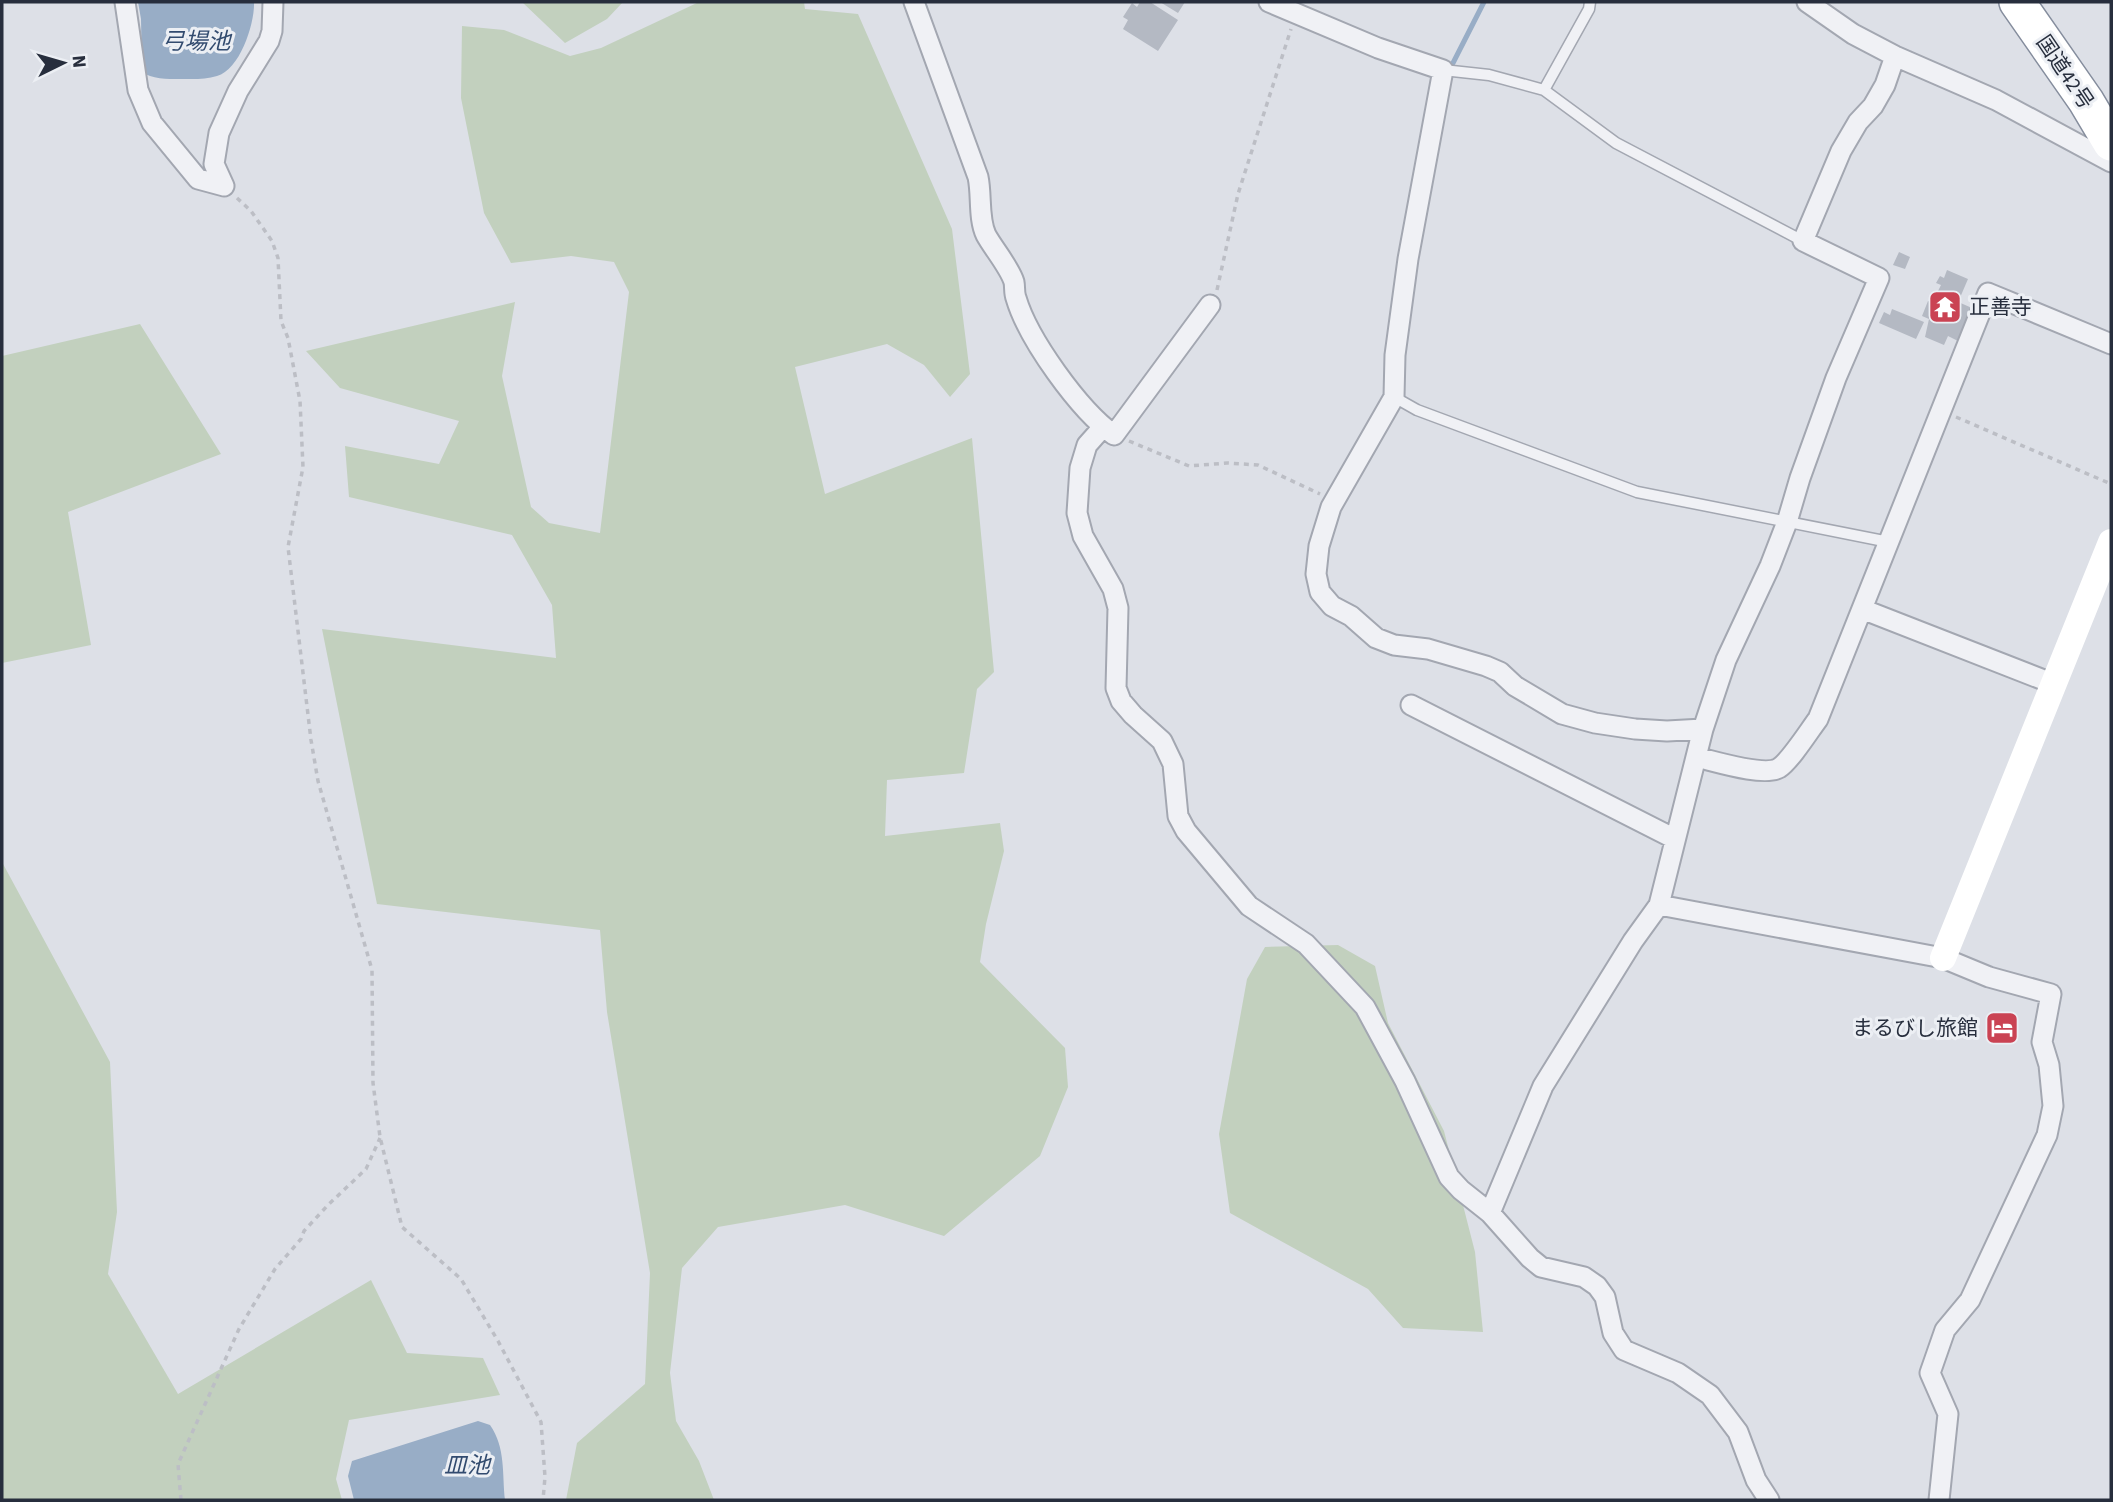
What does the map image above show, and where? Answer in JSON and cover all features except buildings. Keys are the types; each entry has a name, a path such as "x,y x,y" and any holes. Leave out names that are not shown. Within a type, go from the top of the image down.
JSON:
{"highway":[{"name":"国道42号","path":"2017,2 2086,101 2111,143"}],"street":[{"path":"125,2 138,90 152,123 198,179 225,186"},
{"path":"225,186 214,164 219,133 238,91 270,41 273,2"},
{"path":"914,2 978,177 982,228 1014,281 1015,295 1033,338 1054,370 1109,431"},
{"path":"1807,2 1853,34 1895,56 1996,100 2111,162"},
{"path":"1283,6 1378,48 1443,70 1408,258 1395,355 1394,397 1333,503 1319,546 1316,574 1321,592 1332,606 1351,616 1376,638 1394,645 1428,649 1486,666 1500,672 1515,686 1562,714 1595,723 1667,731 1703,729"},
{"path":"1490,1213 1543,1086 1626,952 1659,905 1703,729 1726,660 1770,566 1836,378 1879,278 1803,240 1841,151 1885,85 1895,56"},
{"path":"1696,757 1767,771 1778,768 1818,719 1988,293 2111,344"},
{"path":"1210,305 1109,431 1087,445 1080,468 1077,513 1083,536 1113,589 1118,608 1115,674 1121,701 1162,741 1173,764 1178,816 1186,831 1249,906 1306,944 1365,1007 1399,1068 1449,1177 1490,1213 1541,1267 1584,1277 1597,1286 1605,1297 1613,1333 1624,1350 1678,1373 1710,1395 1738,1432 1756,1480 1769,1500"},
{"path":"1943,958 2111,542"},
{"path":"1862,609 2054,684"},
{"path":"1411,705 1675,839"},
{"path":"1659,905 1943,958 1989,977 2051,994 2042,1042 2049,1065 2053,1105 2047,1135 1970,1300 1945,1330 1930,1373 1948,1414 1939,1500"}],"lane":[{"path":"1544,90 1589,9 1590,2"},
{"path":"1443,70 1489,75 1544,90 1616,143 1803,240"},
{"path":"1394,397 1417,410 1637,492 1889,542"}],"path":[{"path":"1210,305 1220,281 1238,194 1293,24 1283,6"},
{"path":"225,186 251,211 272,241 278,258 281,321 288,338 300,401 303,467 288,547 311,740 318,781 372,970 373,1083 380,1136 402,1227 461,1279 541,1422 545,1477 543,1500"},
{"path":"1941,411 2111,484"},
{"path":"1109,431 1189,466 1227,463 1258,465 1312,489 1333,503"},
{"path":"181,1500 178,1464 239,1329 275,1269 301,1239 304,1231 366,1169 380,1136"}],"green space":[{"path":"522,2 623,2 607,19 565,43"},
{"path":"699,2 804,2 805,9 858,14 952,229 970,374 950,397 924,365 887,344 795,367 825,494 972,438 994,672 977,689 964,773 887,780 885,836 1000,823 1004,851 986,924 980,962 1065,1048 1068,1087 1040,1156 944,1236 845,1205 718,1227 682,1268 670,1373 676,1421 699,1461 714,1500 566,1500 577,1443 645,1384 650,1273 607,1012 600,930 377,904 322,629 556,658 552,605 512,535 349,497 345,446 439,464 459,421 340,388 306,351 515,302 502,376 531,507 549,523 600,533 629,292 614,262 571,256 511,263 484,213 461,98 462,26 504,30 570,56 601,48"},
{"path":"140,324 221,454 68,512 91,645 2,663 2,356"},
{"path":"2,862 110,1062 117,1212 108,1274 178,1394 371,1280 407,1353 483,1358 500,1395 349,1420 336,1479 342,1500 2,1500"},
{"path":"1338,945 1375,966 1388,1023 1444,1131 1475,1252 1483,1332 1403,1328 1368,1289 1230,1213 1219,1134 1247,979 1265,947"}],"water":[{"name":"弓場池","path":"138,2 254,2 254,11 244,45 233,65 225,72 208,78 160,78 142,72"},
{"name":"皿池","path":"478,1421 490,1425 499,1443 505,1500 354,1500 348,1476 352,1461"}],"waterway":[{"path":"1453,63 1484,2"}],"place":[{"name":"正善寺","path":"1945,307"},
{"name":"まるびし旅館","path":"2002,1028"}]}
